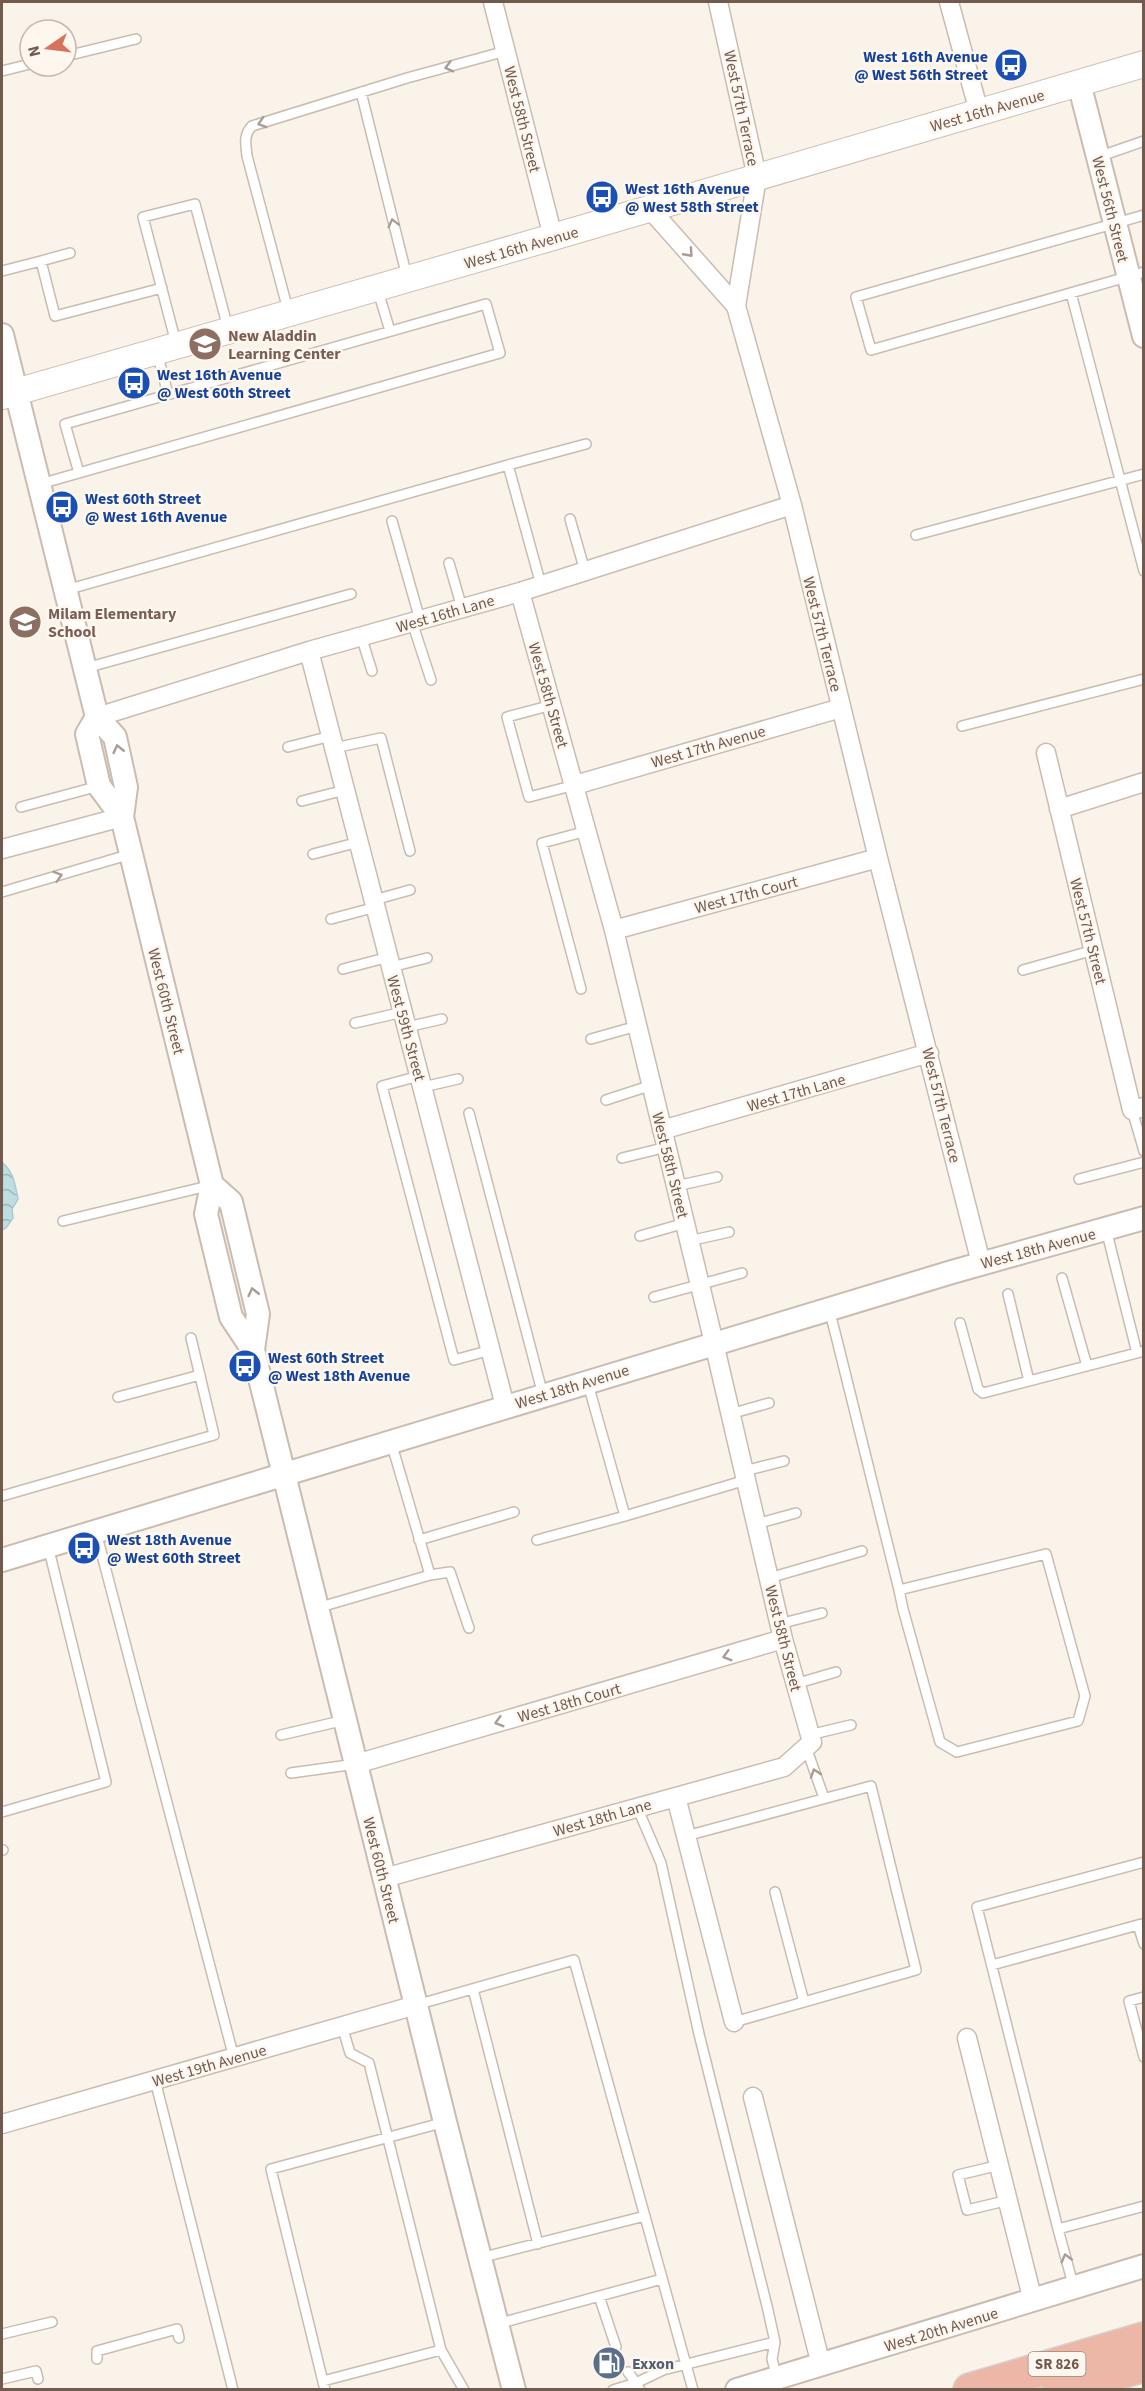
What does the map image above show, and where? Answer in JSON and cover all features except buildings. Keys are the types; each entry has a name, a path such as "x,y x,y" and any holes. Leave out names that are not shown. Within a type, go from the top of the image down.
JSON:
{"highway":[{"name":"SR 826","path":"970,2390 1143,2339"},
{"path":"1059,2390 1143,2365"}],"main road":[{"name":"West 16th Avenue","path":"9,394 1143,66"}],"street":[{"name":"West 58th Street","path":"493,2 554,237"},
{"name":"West 57th Terrace","path":"718,2 757,177 736,306 792,505 878,858 981,1263"},
{"path":"949,2 979,112"},
{"name":"West 56th Street","path":"1079,83 1115,223 1136,274 1143,336"},
{"path":"650,209 736,306"},
{"name":"West 60th Street","path":"2,335 9,394 40,484 98,717 115,737 126,787 122,818 212,1185 231,1202 258,1314 253,1350 497,2324 511,2389"},
{"name":"West 16th Lane","path":"98,717 309,651 542,585 792,505"},
{"name":"West 58th Street","path":"519,592 575,784 614,930 809,1741"},
{"name":"West 59th Street","path":"309,651 505,1406"},
{"name":"West 17th Avenue","path":"575,784 841,708"},
{"name":"West 60th Street","path":"98,717 87,734 99,786 122,818"},
{"name":"West 57th Street","path":"1046,753 1094,950 1138,1108"},
{"path":"1059,809 1143,783"},
{"path":"2,849 122,818"},
{"name":"West 17th Court","path":"614,930 878,858"},
{"name":"West 17th Lane","path":"664,1138 929,1053"},
{"name":"West 18th Avenue","path":"2,1560 284,1476 714,1343 981,1263 1143,1218"},
{"name":"West 18th Court","path":"356,1764 781,1632"},
{"name":"West 18th Lane","path":"384,1878 784,1767 809,1741"},
{"path":"676,1797 734,2022"},
{"name":"West 19th Avenue","path":"2,2124 416,2006"},
{"path":"967,2038 1033,2301"},
{"path":"753,2097 821,2365"},
{"name":"West 20th Avenue","path":"737,2390 1143,2266"}],"lane":[{"path":"78,53 136,39"},
{"path":"289,314 247,156 245,134 252,126 506,51"},
{"path":"2,71 18,67"},
{"path":"361,92 407,279"},
{"path":"1098,157 1143,141"},
{"path":"168,394 162,288 143,217 195,204 229,331"},
{"path":"1136,274 871,350 856,297 1143,215"},
{"path":"2,271 70,253"},
{"path":"41,261 56,316 162,288"},
{"path":"377,288 390,332"},
{"path":"1071,293 1143,571"},
{"path":"40,484 79,473 500,353 486,304 65,424 79,473"},
{"path":"66,590 586,444"},
{"path":"508,465 542,585"},
{"path":"916,535 1143,474"},
{"path":"570,519 585,571"},
{"path":"392,521 431,680"},
{"path":"449,563 462,608"},
{"path":"86,668 351,594"},
{"path":"361,636 372,671"},
{"path":"962,726 1143,679"},
{"path":"552,705 507,717 529,797 575,784"},
{"path":"288,747 381,738 410,851"},
{"path":"21,807 99,786"},
{"path":"302,801 345,790"},
{"path":"581,989 542,843 587,831"},
{"path":"313,854 359,842"},
{"path":"2,892 131,854"},
{"path":"331,919 410,890"},
{"path":"1023,970 1094,950"},
{"path":"343,969 427,958"},
{"path":"355,1023 442,1019"},
{"path":"591,1039 637,1026"},
{"path":"458,1079 382,1086 454,1360 491,1350"},
{"path":"606,1100 652,1085"},
{"path":"1138,1108 1143,1151"},
{"path":"469,1113 543,1395"},
{"path":"622,1158 664,1138"},
{"path":"1079,1179 1143,1162"},
{"path":"676,1186 717,1177"},
{"path":"63,1221 212,1185"},
{"path":"640,1236 685,1223"},
{"path":"960,1323 978,1389 983,1393 1140,1352 1106,1229"},
{"path":"689,1241 729,1232"},
{"path":"654,1297 742,1274"},
{"path":"1062,1278 1087,1366"},
{"path":"1008,1294 1029,1381"},
{"path":"829,1309 898,1590 940,1742 957,1752 1078,1721 1085,1696 1046,1554 898,1590"},
{"path":"2,1496 214,1435 191,1338"},
{"path":"118,1397 200,1376"},
{"path":"588,1382 625,1516"},
{"path":"730,1414 769,1403"},
{"path":"390,1442 429,1575"},
{"path":"537,1540 625,1516 784,1461"},
{"path":"419,1540 514,1512"},
{"path":"756,1524 796,1513"},
{"path":"96,1531 234,2058"},
{"path":"2,1812 106,1782 48,1546"},
{"path":"769,1578 862,1551"},
{"path":"317,1608 429,1575 450,1572 469,1628"},
{"path":"781,1632 822,1613"},
{"path":"795,1684 836,1672"},
{"path":"281,1736 345,1720"},
{"path":"824,1798 809,1741 851,1725"},
{"path":"291,1773 356,1764"},
{"path":"686,1836 871,1786 916,1970 734,2022"},
{"path":"637,1807 661,1863 699,2034 775,2342 772,2359 777,2378"},
{"path":"1074,2288 977,1907 1143,1862"},
{"path":"775,1892 804,2002"},
{"path":"992,1965 1141,1924 1143,1944"},
{"path":"416,2006 574,1960 693,2390"},
{"path":"472,1989 538,2244"},
{"path":"1143,1997 1129,2001 1143,2056"},
{"path":"342,2026 350,2053 369,2063 441,2350 464,2390"},
{"path":"155,2080 233,2390"},
{"path":"441,2350 324,2385 271,2169 445,2122"},
{"path":"1000,2165 958,2175 967,2211 1009,2200"},
{"path":"1058,2229 1143,2206"},
{"path":"480,2258 645,2216"},
{"path":"497,2324 662,2279"},
{"path":"599,2296 616,2347"},
{"path":"2,2334 52,2322"},
{"path":"97,2359 97,2351 177,2329 179,2338"},
{"path":"613,2390 638,2386 663,2370 775,2342"},
{"path":"2,2379 36,2371 38,2379"},
{"path":"628,2372 638,2386"}],"water":[{"path":"3,1163 12,1175 18,1199 12,1209 13,1218 2,1230"}],"place":[{"name":"West 16th Avenue @ West 56th Street","path":"1011,65"},
{"name":"West 16th Avenue @ West 58th Street","path":"602,197"},
{"name":"New Aladdin Learning Center","path":"205,344"},
{"name":"West 16th Avenue @ West 60th Street","path":"134,383"},
{"name":"West 60th Street @ West 16th Avenue","path":"62,507"},
{"name":"Milam Elementary School","path":"25,622"},
{"name":"West 60th Street @ West 18th Avenue","path":"245,1366"},
{"name":"West 18th Avenue @ West 60th Street","path":"84,1548"},
{"name":"Exxon","path":"609,2363"}]}
